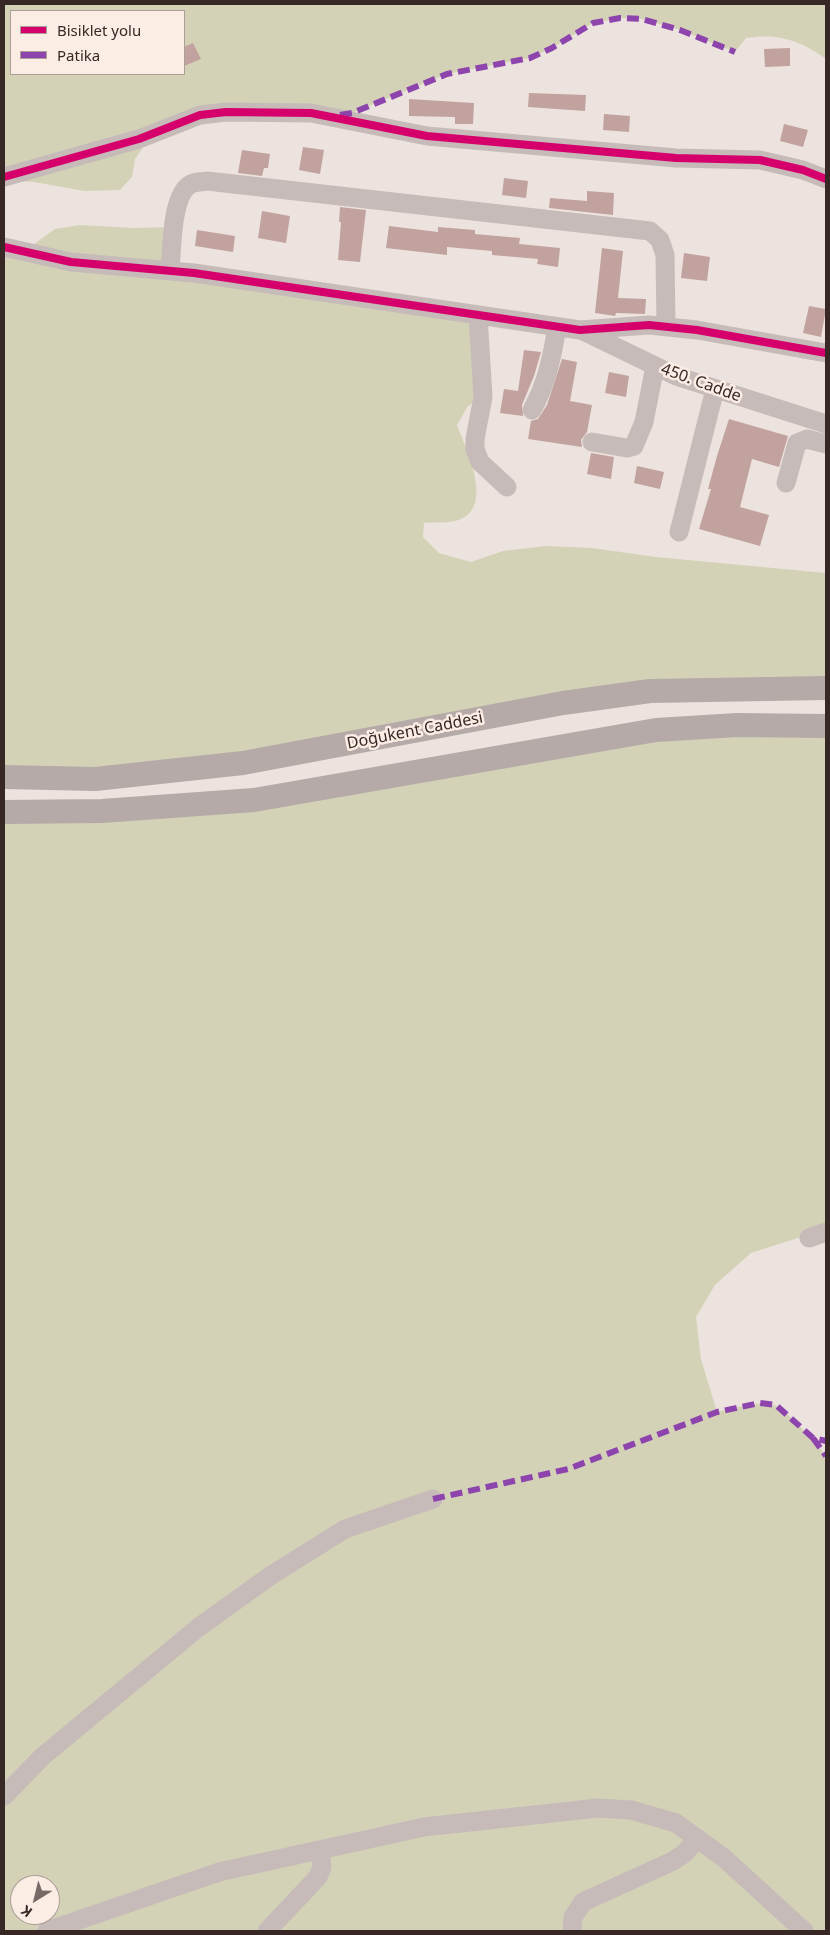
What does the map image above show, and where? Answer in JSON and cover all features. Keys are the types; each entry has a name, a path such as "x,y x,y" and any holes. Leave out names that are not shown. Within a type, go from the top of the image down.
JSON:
{"main road":[{"name":"Doğukent Caddesi","path":"4,777 95,779 243,763 563,703 650,691 826,688"},
{"path":"4,812 102,812 254,800 656,730 736,725 826,726"}],"street":[{"path":"4,177 139,139 200,115 226,112 311,113 427,136 676,158 760,160 803,170 826,179"},
{"path":"170,271 177,206 181,193 191,184 207,181 650,231 660,240 666,255 666,327"},
{"path":"4,247 70,262 170,271 580,330 648,325 697,330 826,353"},
{"path":"478,315 483,397 475,439 475,449 480,462 506,487"},
{"path":"532,410 542,392 550,369 557,327"},
{"name":"450. Cadde","path":"580,330 676,376 826,424"},
{"path":"592,442 626,448 634,446 644,422 655,366"},
{"path":"679,532 715,389"},
{"path":"786,483 797,443 808,439 826,444"},
{"path":"4,1796 58,1743 199,1627 270,1576 345,1529 433,1499"},
{"path":"47,1931 219,1872 424,1827 598,1808 631,1810 661,1817 676,1823 724,1858 804,1931"},
{"path":"572,1931 573,1917 583,1902 673,1861 685,1853 697,1838"},
{"path":"267,1931 318,1877 322,1867 320,1850"}],"green space":[{"path":"4,4 826,4 826,59 807,47 779,37 746,38 735,52 680,30 642,19 620,18 593,23 552,48 530,58 447,74 352,113 226,112 152,134 135,159 132,177 120,190 84,191 34,182 4,180"},
{"path":"79,225 133,228 175,227 170,271 478,315 483,397 468,406 457,425 475,478 476,493 474,505 468,515 455,521 424,523 423,537 439,553 471,562 503,551 546,546 592,548 656,557 826,573 826,688 734,688 243,763 4,777 4,247 23,252 55,229"},
{"path":"826,726 826,1229 751,1253 715,1285 696,1317 701,1359 717,1412 760,1403 774,1405 794,1420 826,1456 826,1931 4,1931 4,812 102,811 567,744"}],"building":[{"path":"193,43 201,59 185,66 185,47"},
{"path":"790,48 790,66 765,67 764,49"},
{"path":"529,93 586,95 585,111 528,107"},
{"path":"409,99 474,103 473,124 455,124 455,117 409,116"},
{"path":"604,114 630,116 629,132 603,130"},
{"path":"784,124 808,130 803,147 780,141"},
{"path":"303,147 324,150 320,174 299,170"},
{"path":"242,150 270,154 268,168 264,168 262,176 238,173"},
{"path":"504,178 528,181 526,198 502,195"},
{"path":"587,191 614,193 613,215 549,208 550,198 587,201"},
{"path":"340,207 366,210 360,262 338,260 341,222 339,222"},
{"path":"262,211 290,216 286,243 258,238"},
{"path":"389,226 438,232 438,227 475,230 475,234 520,238 519,244 560,248 558,267 537,264 538,259 492,255 492,251 447,247 447,255 386,248"},
{"path":"197,230 235,236 233,252 195,246"},
{"path":"602,248 623,251 618,298 646,299 645,314 616,313 615,316 595,313"},
{"path":"684,253 710,257 707,281 681,278"},
{"path":"809,306 826,309 821,337 803,333"},
{"path":"524,350 541,352 534,376 522,405 523,416 500,413 504,389 518,391"},
{"path":"562,359 577,362 570,401 592,405 587,432 581,440 582,447 528,439 531,421 538,419 547,405"},
{"path":"609,372 629,376 626,397 605,393"},
{"path":"729,419 788,436 779,467 752,459 740,507 769,515 760,546 699,529 711,489 708,489 717,456"},
{"path":"591,453 614,457 611,479 587,474"},
{"path":"637,466 664,472 660,489 634,483"}],"marked path":[{"path":"340,115 352,113 447,74 530,58 552,48 593,23 620,18 642,19 680,30 735,52"},
{"path":"433,1499 568,1469 717,1412 760,1403 776,1405 813,1438 826,1441"},
{"path":"813,1438 826,1456"}],"cycle path":[{"path":"4,177 139,139 200,115 226,112 311,113 427,136 676,158 760,160 803,170 826,179"},
{"path":"4,247 71,262 194,273 580,330 649,325 697,330 826,353"}]}
